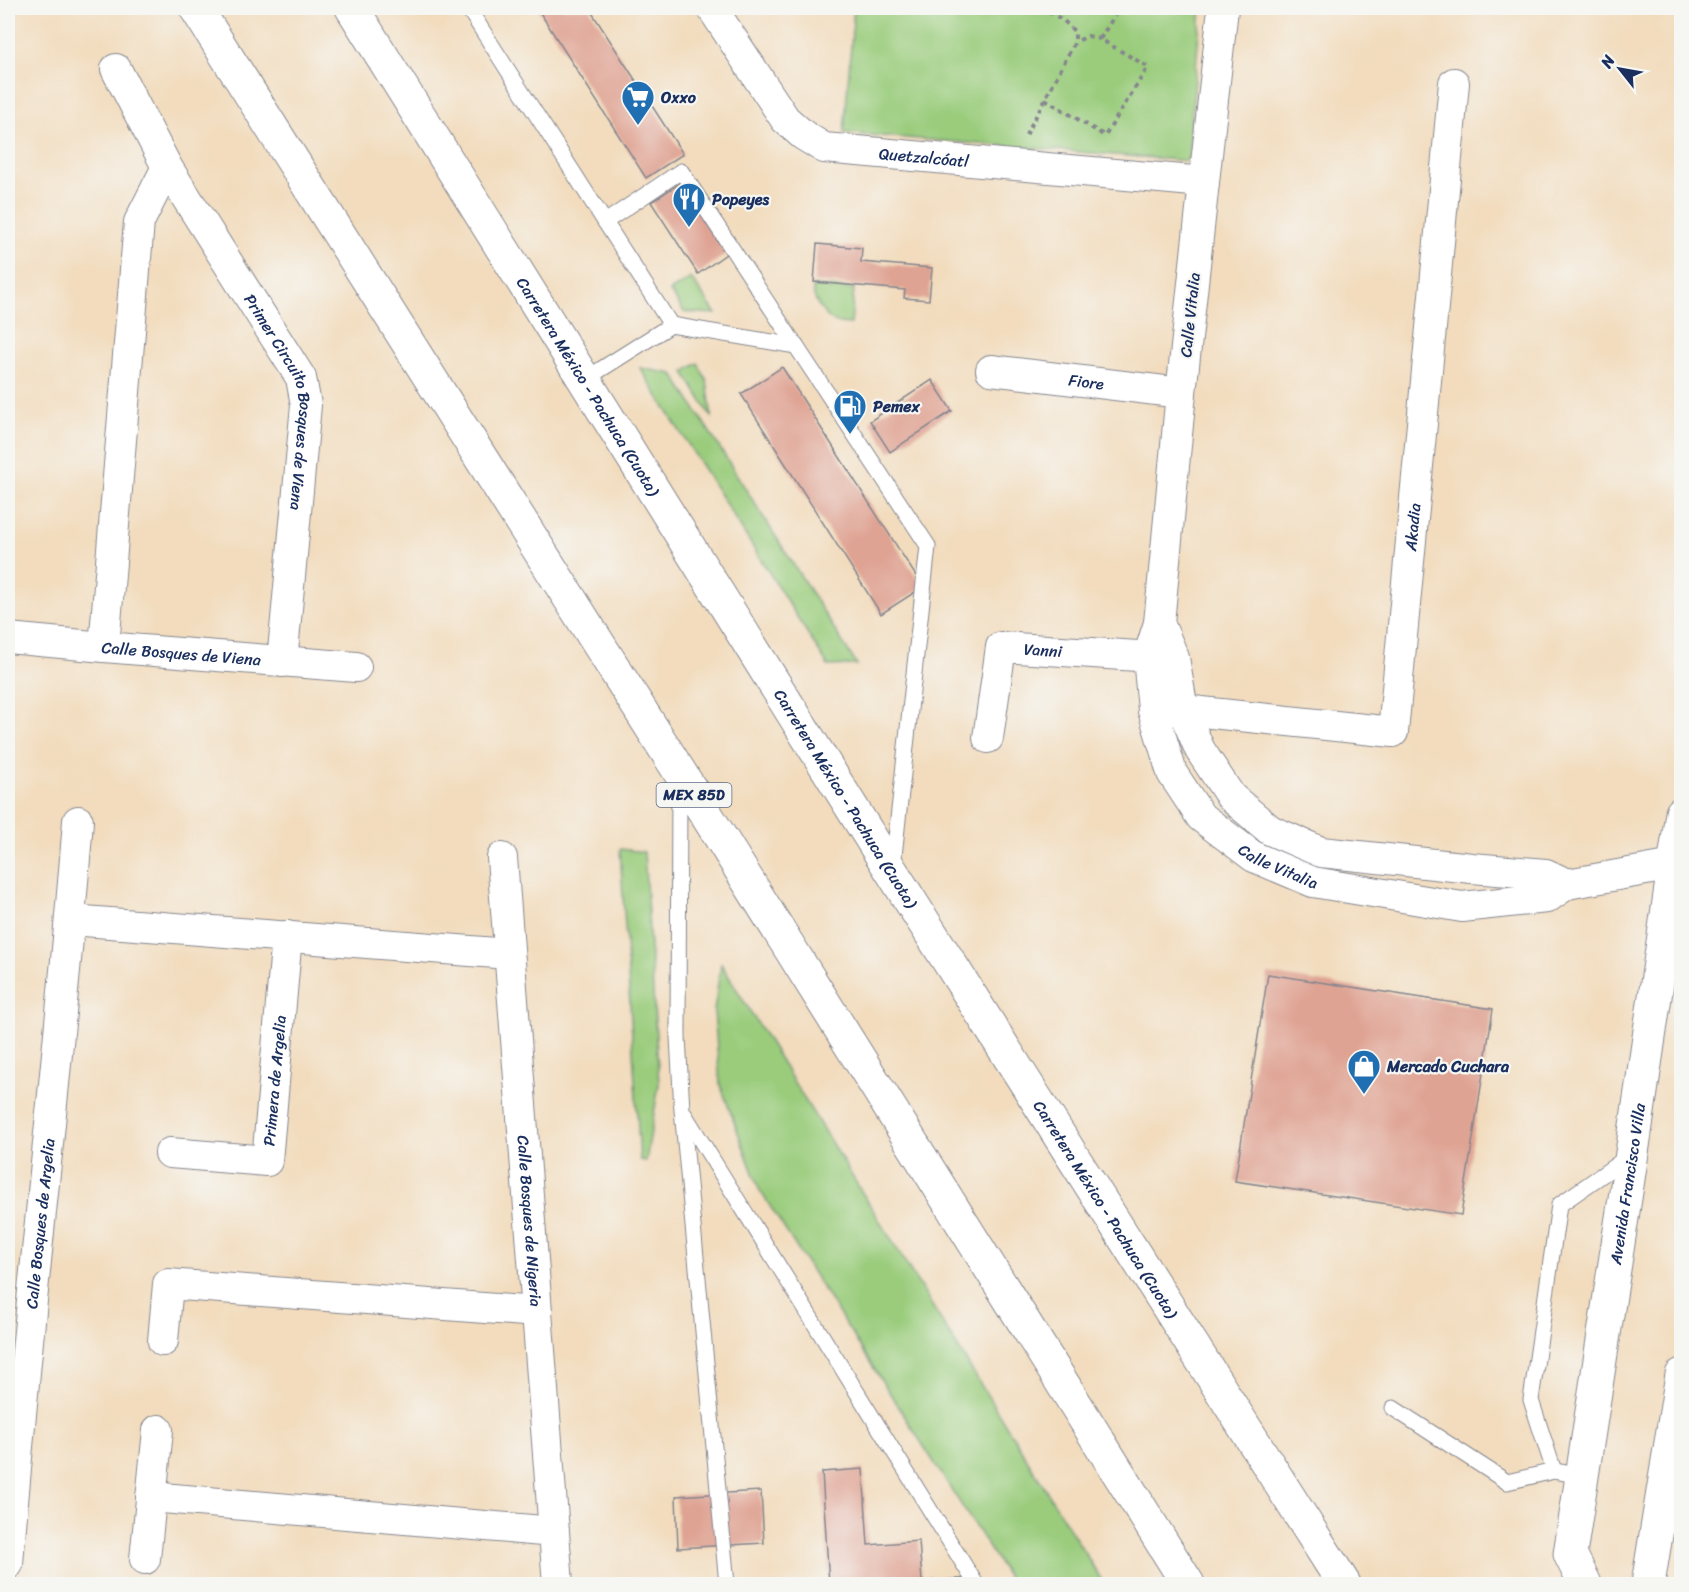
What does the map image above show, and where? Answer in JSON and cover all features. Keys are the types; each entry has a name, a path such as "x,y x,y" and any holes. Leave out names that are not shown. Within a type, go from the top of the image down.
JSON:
{"main road":[{"name":"MEX 85D","path":"196,8 679,771 1188,1584"},
{"name":"Carretera México - Pachuca (Cuota)","path":"352,8 892,872 1344,1584"},
{"name":"Avenida Francisco Villa","path":"1585,1584 1570,1554 1568,1473 1632,1154 1682,813"},
{"path":"1648,1584 1673,1481 1682,1374"}],"street":[{"name":"Quetzalcóatl","path":"712,8 785,118 802,135 824,148 1204,182"},
{"name":"Calle Vitalia","path":"1223,8 1181,393 1159,623 1161,658 1153,710 1172,773 1201,817 1254,857 1313,882 1462,907 1547,898 1567,884 1674,865"},
{"name":"Primer Circuito Bosques de Viena","path":"116,69 167,167 301,378 306,405 282,662"},
{"name":"Akadia","path":"1153,710 1183,710 1393,732 1454,83"},
{"path":"104,647 139,222 167,167"},
{"name":"Fiore","path":"992,370 1181,393"},
{"name":"Calle Bosques de Viena","path":"8,638 356,667"},
{"name":"Vanni","path":"988,738 1001,647 1161,658"},
{"name":"Calle Vitalia","path":"1161,658 1200,750 1231,797 1270,830 1321,852 1472,868 1546,873 1567,884"},
{"name":"Calle Bosques de Argelia","path":"8,1564 13,1416 70,920 78,820"},
{"path":"1313,882 1321,852"},
{"name":"Calle Bosques de Nigeria","path":"502,858 558,1584"},
{"path":"70,920 509,954"},
{"name":"Primera de Argelia","path":"170,1153 267,1161 287,936"},
{"path":"163,1341 168,1284 537,1311"},
{"path":"145,1559 158,1430"},
{"path":"151,1497 554,1532"}],"lane":[{"path":"468,8 671,326"},
{"path":"605,222 681,171 928,546 892,872"},
{"path":"584,380 671,326 796,346"},
{"path":"679,771 678,1037 682,1110 727,1584"},
{"path":"682,1110 976,1584"},
{"path":"1393,1408 1507,1482 1568,1473 1531,1400 1559,1205 1632,1154"}],"path":[{"path":"1010,164 1076,42 1075,32 1063,20 1042,8"},
{"path":"1100,39 1119,8"},
{"path":"1045,99 1105,136 1148,67 1100,39 1088,36 1076,42"}],"green space":[{"path":"854,8 1201,8 1188,161 844,133"},
{"path":"691,278 716,314 684,312 670,291"},
{"path":"813,286 854,289 851,324 831,320 823,312 816,301"},
{"path":"698,363 707,381 712,418 684,372"},
{"path":"640,368 673,374 857,665 828,666"},
{"path":"620,849 644,852 659,1084 646,1161 640,1160"},
{"path":"721,964 1104,1584 1012,1584 759,1189 720,1084 714,1011"}],"building":[{"path":"537,8 589,8 683,154 646,178"},
{"name":"Popeyes","path":"680,183 726,254 698,274 651,202"},
{"path":"817,244 862,248 861,262 932,268 929,300 904,298 905,290 814,282"},
{"path":"782,367 923,587 881,614 741,394"},
{"path":"932,380 952,411 890,452 870,421"},
{"name":"Mercado Cuchara","path":"1268,974 1493,1009 1461,1215 1235,1181"},
{"path":"863,1469 868,1545 919,1541 922,1581 973,1578 973,1584 829,1584 822,1472"},
{"path":"761,1491 764,1543 678,1548 676,1496"}],"place":[{"name":"Oxxo","path":"638,126"},
{"name":"Popeyes","path":"689,228"},
{"name":"Pemex","path":"850,435"},
{"name":"Mercado Cuchara","path":"1364,1095"}]}
